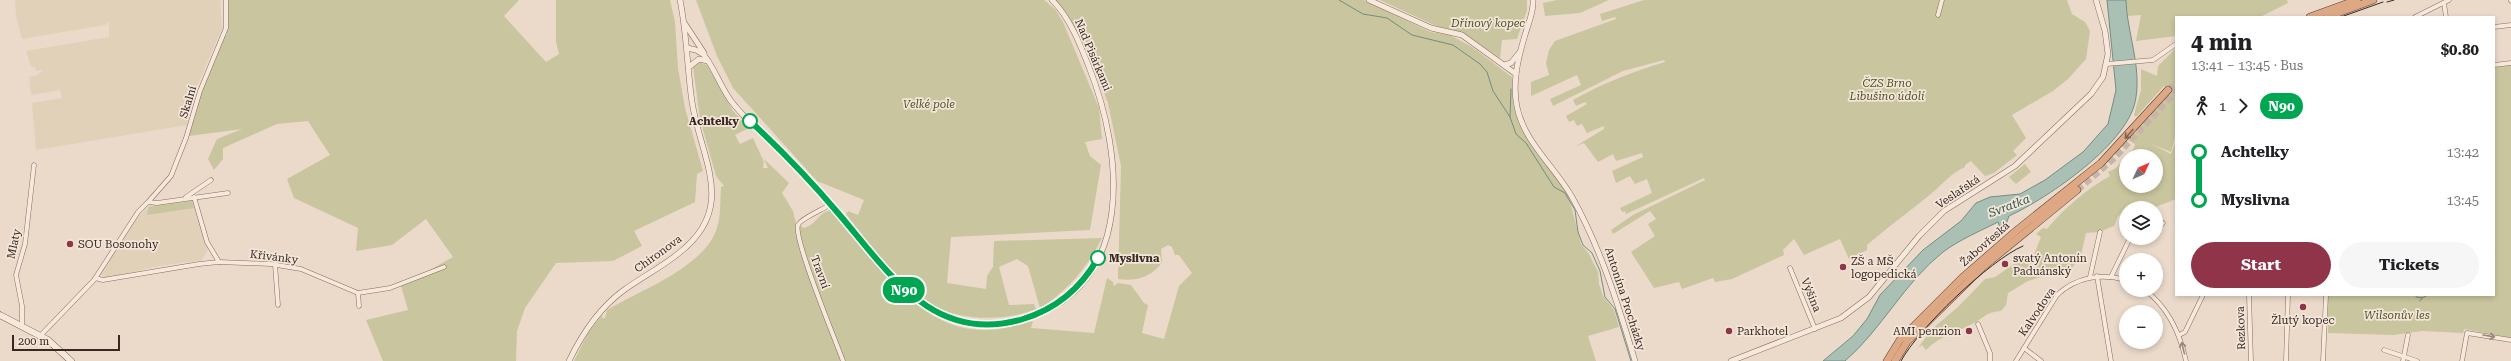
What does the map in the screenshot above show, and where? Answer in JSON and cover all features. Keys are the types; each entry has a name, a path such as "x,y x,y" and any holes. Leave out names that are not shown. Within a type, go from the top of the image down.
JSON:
{"highway":[{"path":"2313,16 2357,0"},
{"path":"2330,16 2373,0"},
{"name":"Žabovřeská","path":"1888,361 1897,345 1978,263 2110,155 2168,90"},
{"name":"Žabovřeská","path":"1895,361 1907,342 1983,267 2077,190"}],"main road":[{"path":"0,315 41,335 56,346 71,361"}],"street":[{"name":"Skalní","path":"41,335 95,278 138,212 171,176 186,138 200,91 226,28 226,0"},
{"name":"Chironova","path":"569,361 584,333 603,308 624,289 685,248 698,234 708,215 712,198 712,179 693,110 687,48 680,0"},
{"name":"Nad Pisárkami","path":"687,48 701,52 710,63 732,103 831,204 907,292 931,310 959,321 985,325 1007,324 1040,314 1075,290 1098,258 1108,232 1114,196 1113,156 1102,104 1086,60 1065,17 1052,0"},
{"path":"1369,0 1432,28 1462,36 1516,74"},
{"name":"Antonína Procházky","path":"1533,0 1520,51 1516,74 1516,101 1521,119 1532,140 1571,196 1592,236 1608,273 1635,361"},
{"path":"1938,15 1942,0"},
{"name":"Veslařská","path":"1731,361 1834,323 1869,297 1919,236 1944,211 2004,174 2023,159 2095,90 2110,64 2107,42 2096,0"},
{"path":"2417,16 2449,0"},
{"path":"2444,3 2446,16"},
{"path":"683,20 710,63"},
{"path":"2495,27 2511,25"},
{"path":"2110,64 2137,62 2156,58 2175,45"},
{"path":"1504,65 1511,63 1520,51"},
{"path":"689,67 699,58 710,63"},
{"path":"2495,65 2511,63"},
{"name":"Mlaty","path":"22,326 22,306 16,275 25,244 34,165"},
{"path":"184,199 211,180"},
{"path":"149,201 157,203 228,193"},
{"path":"194,197 207,242 219,262"},
{"name":"Travní","path":"831,204 800,222 797,229 807,264 844,361"},
{"path":"2090,277 2100,232"},
{"path":"2111,277 2127,245"},
{"name":"Křivánky","path":"95,278 103,280 219,262 274,264 301,269 358,293"},
{"path":"274,264 278,305"},
{"path":"359,306 358,293 390,288 444,267"},
{"name":"Výšina","path":"1790,268 1815,329"},
{"path":"2097,276 2111,361"},
{"name":"Kalvodova","path":"2016,361 2057,295 2072,284 2090,277 2097,276 2119,279"},
{"path":"2179,335 2185,332 2203,296"},
{"name":"Rezkova","path":"2249,296 2251,361"},
{"path":"2286,361 2288,296"},
{"path":"2323,361 2326,296"},
{"path":"2152,297 2169,315 2179,335 2186,361"},
{"path":"1978,324 1990,353 1990,361"},
{"path":"2462,361 2467,332 2511,340"},
{"path":"2403,359 2408,336"},
{"path":"2024,348 2041,361"},
{"path":"2384,350 2403,359 2417,361"}],"shaded area":[{"path":"15,0 220,0 222,29 197,86 187,125 36,150 32,103 62,98 60,90 31,95 29,77 37,75 44,70 36,71 35,67 31,67 26,51 109,37 109,26 108,22 105,25 22,39 16,16"},
{"path":"192,199 208,249 202,260 159,266 106,278 100,274 137,218 150,205"}],"green space":[{"path":"227,0 519,0 504,16 546,62 559,54 556,42 556,0 670,0 675,22 678,68 685,108 703,171 697,174 695,202 634,231 642,246 613,261 556,263 525,308 517,331 516,361 383,361 366,320 408,310 400,282 430,270 453,257 426,219 392,245 356,251 358,228 294,198 287,179 330,155 308,121 277,124 223,148 223,159 214,170 208,159 217,139 242,129 189,136 201,93 223,39 227,34"},
{"name":"Velké pole","path":"696,0 1044,0 1055,9 1063,22 1099,108 1102,139 1085,142 1090,156 1101,165 1090,230 951,237 947,283 986,289 987,276 993,267 994,241 1102,238 1084,268 1060,294 1040,308 1028,266 1017,259 999,267 1009,305 1034,304 1036,309 1023,313 996,318 982,318 954,314 929,304 896,276 846,214 848,211 858,215 864,200 817,181 733,88 717,56"},
{"path":"1056,0 1364,0 1430,32 1450,35 1472,47 1512,77 1513,103 1519,121 1526,137 1568,194 1581,244 1589,254 1598,272 1599,284 1603,296 1614,310 1619,327 1588,336 1596,361 845,361 825,313 810,271 800,236 799,225 804,228 812,224 827,211 831,210 879,268 898,288 917,305 938,318 961,327 991,330 1033,321 1031,328 1094,333 1107,278 1113,282 1114,286 1118,283 1131,285 1144,303 1148,305 1142,333 1164,339 1179,286 1192,273 1179,255 1175,255 1172,247 1168,245 1161,249 1162,262 1154,271 1137,279 1118,279 1121,166 1108,103 1091,60 1067,14"},
{"name":"Dřínový kopec","path":"1380,0 1527,0 1527,10 1517,39 1502,40 1500,58 1463,33 1436,26"},
{"path":"1557,0 1609,0 1580,13 1545,16 1543,3"},
{"name":"ČZS Brno Libušino údolí","path":"1644,0 2067,0 2072,14 2085,22 2090,31 2086,59 2068,79 2053,91 2012,115 2026,138 2013,151 2017,155 1994,173 1985,176 1971,161 1867,245 1867,250 1849,259 1840,239 1804,255 1794,239 1783,250 1784,255 1732,279 1715,282 1713,278 1682,289 1679,282 1654,288 1631,252 1655,236 1648,224 1656,219 1650,211 1613,234 1611,230 1633,215 1705,180 1704,178 1626,214 1625,211 1622,212 1620,208 1652,193 1647,179 1635,184 1630,176 1616,183 1612,171 1643,157 1642,153 1616,161 1613,154 1598,162 1584,143 1576,146 1604,129 1604,126 1587,133 1582,124 1577,126 1574,120 1569,122 1566,116 1587,104 1585,102 1576,106 1573,100 1618,78 1665,62 1664,60 1623,71 1553,106 1550,99 1581,85 1577,75 1531,96 1531,82 1549,75 1546,63 1549,50 1555,41 1616,19 1615,17 1602,21 1600,14"},
{"path":"2126,0 2287,0 2288,3 2262,16 2175,16 2175,36 2136,41 2141,15 2128,16"},
{"path":"2175,49 2175,138 2171,152 2151,144 2161,149 2133,149 2135,144 2128,140 2171,93 2164,86 2136,117 2134,115 2141,90 2141,69 2157,76 2158,66"},
{"path":"699,62 707,65 733,111 749,128 735,135 740,144 753,138 764,162 763,168 768,168 764,159 789,183 782,193 793,211 802,250 843,361 574,361 588,333 603,314 602,318 605,318 607,310 672,275 702,252 712,239 719,220 721,187 724,186 716,176 700,119 693,67"},
{"name":"Wilsonův les","path":"2511,65 2511,338 2464,329 2463,333 2422,331 2393,335 2328,333 2328,296 2495,296 2495,67"},
{"path":"2175,143 2175,199 2163,204 2163,201 2119,201 2119,216 2114,226 2099,232 2086,233 2081,255 2072,268 2028,281 2008,293 2006,305 2001,311 1988,314 1974,323 1941,338 1926,350 1922,345 1918,348 1931,330 1959,306 1985,279 1995,277 2023,258 2031,262 2041,237 2036,234 2043,228 2047,229 2076,200 2092,187 2110,176 2108,172 2119,165 2119,193 2163,193 2163,150 2171,154"},
{"path":"2025,164 2031,172 2016,184 2009,177"},
{"path":"192,201 194,208 147,215 149,207"}],"water":[{"name":"Svratka","path":"2107,0 2126,0 2137,73 2136,97 2131,114 2120,132 2104,150 2085,167 2045,196 2009,216 2004,230 2000,228 1998,222 1943,252 1916,278 1870,335 1845,361 1823,361 1853,336 1867,319 1880,295 1923,250 1961,221 1976,203 1990,197 2020,194 2045,180 2083,152 2108,124 2116,90"}],"waterway":[{"path":"1339,0 1363,14 1387,18 1412,35 1453,45 1480,64 1487,72 1493,91 1510,117 1516,134 1526,143 1554,187 1565,193 1575,210 1578,232 1583,245 1592,253 1600,271 1605,297 1615,309 1631,361"},
{"path":"1510,117 1511,89"},
{"path":"2420,301 2426,296"},
{"path":"2416,297 2422,298"}],"tunnel":[{"path":"2168,90 2175,85"},
{"path":"2077,190 2113,159 2175,92"}],"tram line":[{"path":"2387,2 2394,0"},
{"path":"2344,16 2383,2"},
{"path":"1901,361 1910,347 1938,314 1974,280 1992,265 2023,246"}],"bus line":[{"name":"N90","path":"750,121 800,170 831,204 896,281 919,302 931,310 959,321 985,325 1007,324 1040,314 1063,300 1075,290 1092,269 1098,258"}],"place":[{"name":"Achtelky","path":"750,121"},
{"name":"SOU Bosonohy","path":"70,244"},
{"name":"Myslivna","path":"1098,258"},
{"name":"svatý Antonín Paduánský","path":"2005,264"},
{"name":"ZŠ a MŠ logopedická","path":"1843,267"},
{"name":"Žlutý kopec","path":"2303,307"},
{"name":"Parkhotel","path":"1729,331"},
{"name":"AMI penzion","path":"1969,331"}]}
